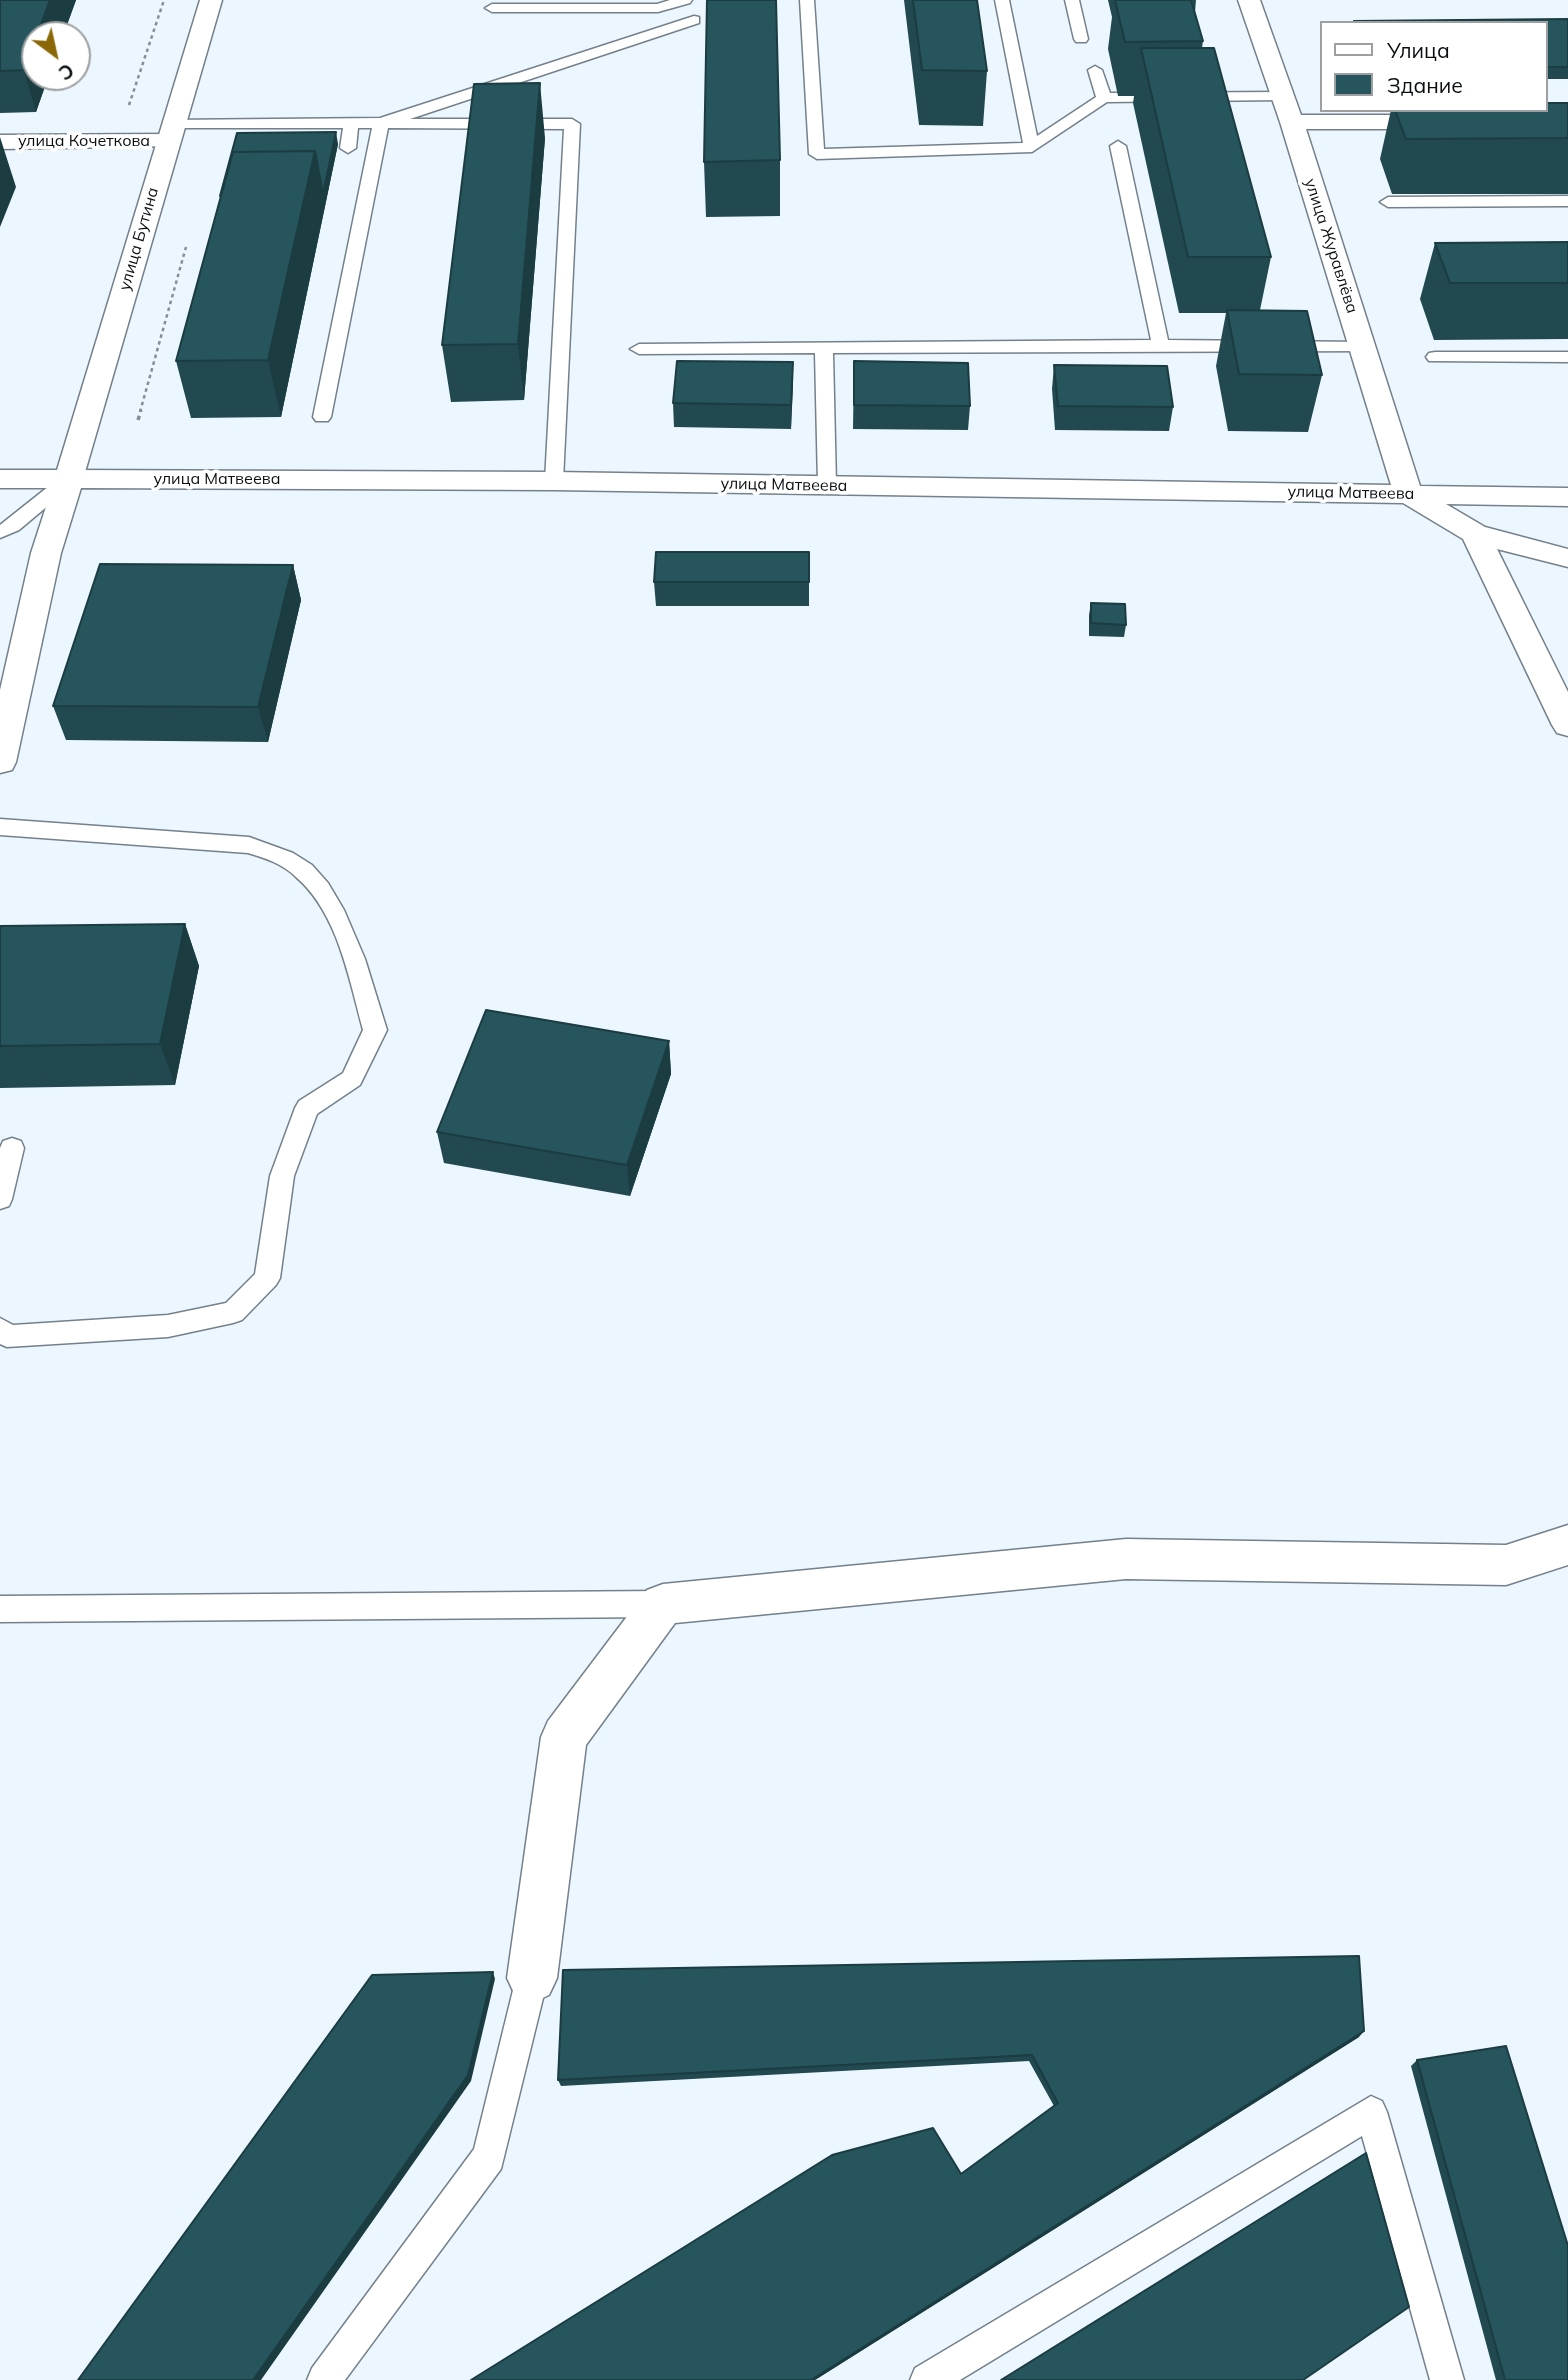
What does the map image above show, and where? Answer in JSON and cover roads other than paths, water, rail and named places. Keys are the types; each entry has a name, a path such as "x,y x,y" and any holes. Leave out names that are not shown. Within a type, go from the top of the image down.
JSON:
{"street":[{"name":"улица Бутина","path":"0,762 46,554 211,0"},
{"name":"улица Журавлёва","path":"1249,0 1292,122 1408,494"},
{"path":"1292,122 1458,122"},
{"name":"улица Кочеткова","path":"0,142 171,132"},
{"name":"улица Матвеева","path":"0,479 554,481 1568,497"},
{"path":"1408,494 1475,534 1568,558"},
{"path":"1475,534 1568,725"},
{"path":"532,1979 564,1737 663,1604 1126,1559 1506,1565 1568,1545"}],"lane":[{"path":"492,8 658,8 685,0"},
{"path":"807,0 817,154 1032,147 1104,98 1283,96"},
{"path":"1002,0 1032,147"},
{"path":"1072,0 1081,39"},
{"path":"381,123 694,20"},
{"path":"1095,70 1104,98"},
{"path":"348,148 351,123"},
{"path":"171,132 351,123 572,124 554,481"},
{"path":"322,417 381,123"},
{"path":"1118,146 1161,345"},
{"path":"1388,202 1568,201"},
{"path":"639,349 1161,345 1363,347"},
{"path":"824,348 827,485"},
{"path":"1435,357 1568,357"},
{"path":"0,532 12,526 69,479"},
{"path":"0,827 249,845 287,859 317,884 342,928 375,1030 352,1079 307,1108 282,1176 267,1278 233,1312 167,1326 7,1336 0,1329"},
{"path":"0,1199 12,1149"},
{"path":"0,1609 663,1604"},
{"path":"324,2380 489,2157 532,1979"},
{"path":"927,2380 1371,2112 1447,2380"}]}
